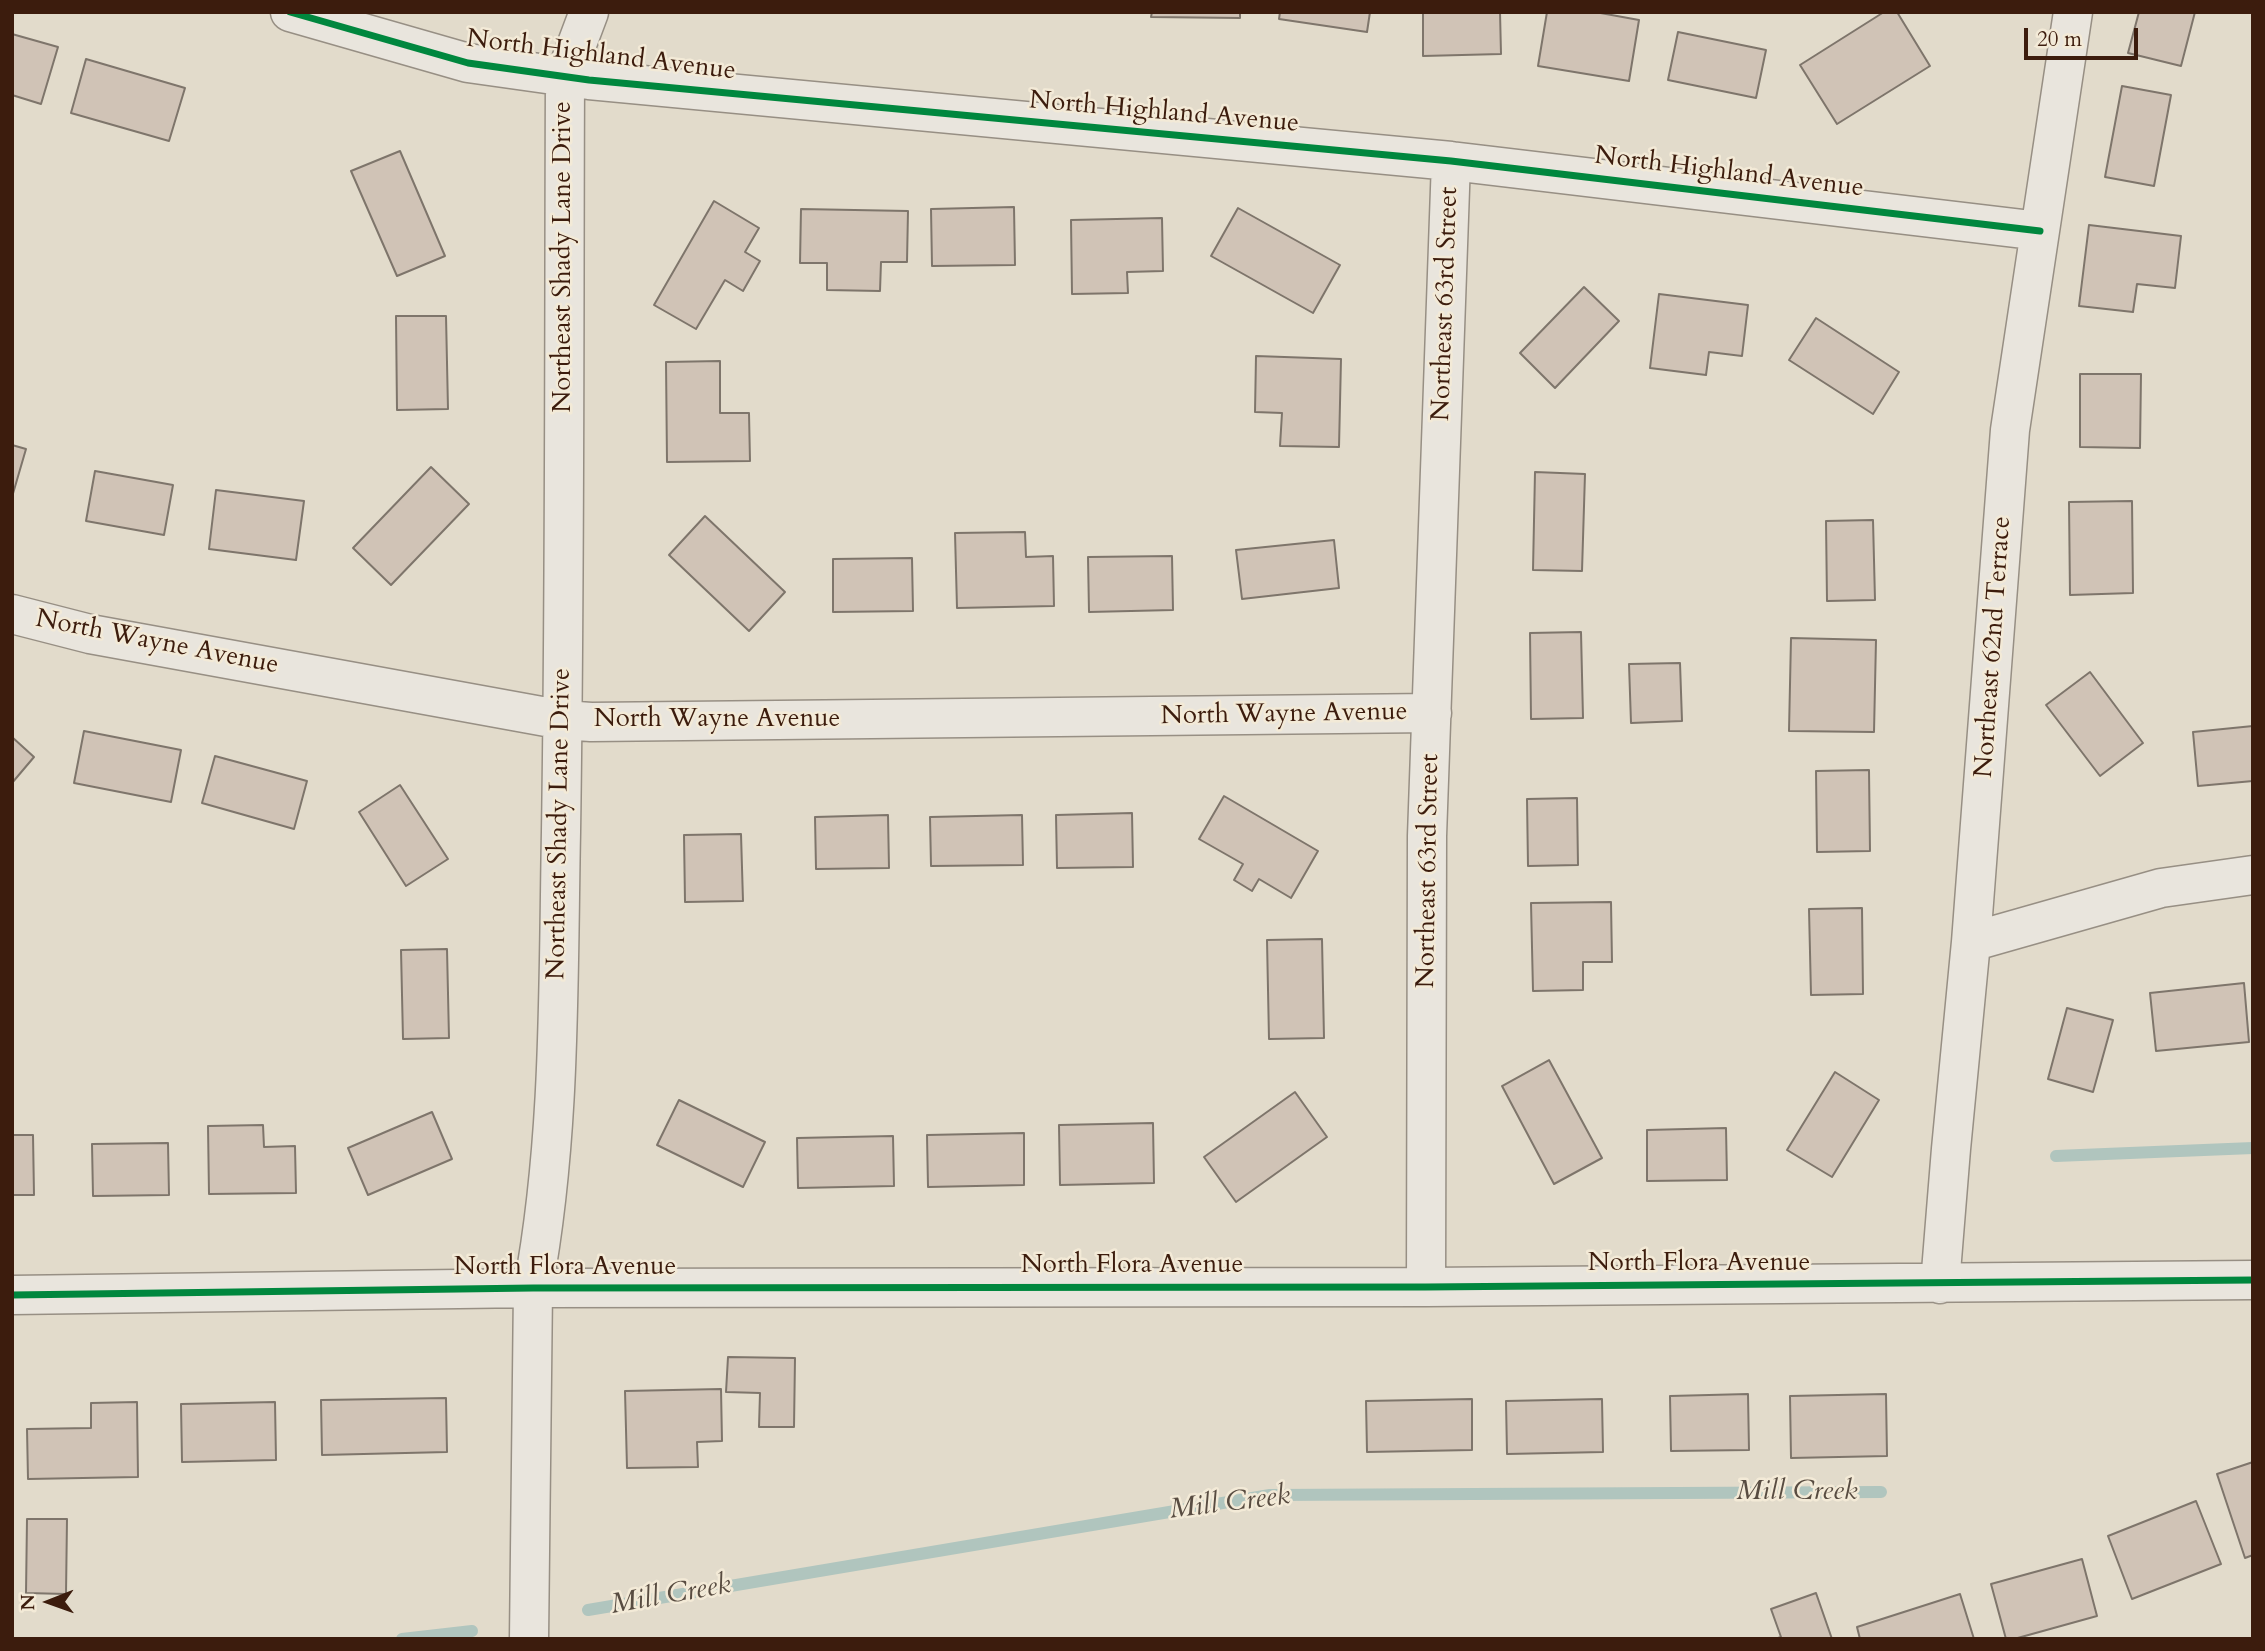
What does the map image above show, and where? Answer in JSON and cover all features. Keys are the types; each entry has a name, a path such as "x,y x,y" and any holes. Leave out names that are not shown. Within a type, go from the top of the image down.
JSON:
{"street":[{"name":"North Highland Avenue","path":"290,12 468,63 565,76 1451,161 2040,231"},
{"name":"Northeast Shady Lane Drive","path":"529,1639 533,1288 540,1254 556,1094 563,720 565,76 589,12"},
{"name":"Northeast 62nd Terrace","path":"1940,1284 1971,942 2010,429 2073,12"},
{"name":"Northeast 63rd Street","path":"1426,1287 1427,850 1451,161"},
{"name":"North Wayne Avenue","path":"12,614 90,634 563,720 605,722 1432,713"},
{"path":"1971,942 2161,888 2253,875"},
{"name":"North Flora Avenue","path":"12,1295 533,1288 1426,1287 2253,1280"}],"building":[{"path":"1152,12 1240,12 1240,18 1151,17"},
{"path":"1280,12 1370,12 1367,32 1279,19"},
{"path":"1423,12 1500,12 1501,54 1423,56"},
{"path":"1547,12 1595,12 1639,20 1629,81 1538,66"},
{"path":"1884,12 1897,12 1930,66 1837,124 1800,65"},
{"path":"2139,12 2195,12 2181,66 2128,53"},
{"path":"1678,32 1766,50 1756,98 1668,80"},
{"path":"12,34 58,47 41,104 12,95"},
{"path":"86,59 185,88 169,141 71,113"},
{"path":"2122,86 2171,95 2154,186 2105,177"},
{"path":"400,151 445,256 397,276 351,171"},
{"path":"714,201 759,228 745,252 760,261 743,291 725,280 696,329 654,305"},
{"path":"1014,207 1015,265 932,266 931,209"},
{"path":"1238,208 1340,265 1313,313 1211,256"},
{"path":"801,209 908,211 907,262 881,262 880,291 827,290 827,263 800,263"},
{"path":"1162,218 1163,271 1127,272 1128,293 1072,294 1071,220"},
{"path":"2089,225 2181,236 2175,288 2137,284 2133,312 2079,306"},
{"path":"1584,287 1619,321 1555,388 1520,353"},
{"path":"1659,294 1748,305 1742,356 1709,352 1706,375 1650,368"},
{"path":"396,316 446,316 448,409 397,410"},
{"path":"1816,318 1899,372 1873,414 1789,360"},
{"path":"1256,356 1341,359 1339,447 1280,446 1282,413 1255,412"},
{"path":"720,361 720,413 749,413 750,461 667,462 666,362"},
{"path":"2080,374 2141,374 2140,448 2080,447"},
{"path":"12,445 26,449 12,497"},
{"path":"431,467 469,504 391,585 353,548"},
{"path":"95,471 173,485 164,535 86,521"},
{"path":"1535,472 1585,474 1582,571 1533,570"},
{"path":"216,490 304,501 296,560 209,549"},
{"path":"2132,501 2133,593 2070,595 2069,502"},
{"path":"705,516 785,592 749,631 669,555"},
{"path":"1873,520 1875,600 1827,601 1826,521"},
{"path":"1025,532 1026,557 1053,556 1054,606 957,608 955,533"},
{"path":"1334,540 1339,588 1242,599 1236,550"},
{"path":"1172,556 1173,610 1089,612 1088,557"},
{"path":"912,558 913,611 833,612 833,559"},
{"path":"1581,632 1583,718 1531,719 1530,633"},
{"path":"1791,638 1876,640 1874,732 1789,731"},
{"path":"1680,663 1682,721 1631,723 1629,664"},
{"path":"2090,672 2143,743 2100,776 2046,705"},
{"path":"2253,726 2253,781 2198,786 2193,732"},
{"path":"84,731 181,750 171,802 74,783"},
{"path":"12,737 34,757 12,783"},
{"path":"215,756 307,781 294,829 202,803"},
{"path":"1869,770 1870,851 1817,852 1816,771"},
{"path":"400,785 448,859 406,886 359,812"},
{"path":"1224,796 1318,851 1291,898 1259,879 1252,891 1234,880 1243,864 1199,839"},
{"path":"1577,798 1578,865 1528,866 1527,799"},
{"path":"1132,813 1133,867 1057,868 1056,815"},
{"path":"888,815 889,868 816,869 815,817"},
{"path":"1022,815 1023,865 931,866 930,817"},
{"path":"741,834 743,901 685,902 684,835"},
{"path":"1611,902 1612,962 1583,962 1583,990 1533,991 1531,903"},
{"path":"1862,908 1863,994 1811,995 1809,909"},
{"path":"1322,939 1324,1038 1269,1039 1267,940"},
{"path":"447,949 449,1038 403,1039 401,950"},
{"path":"2244,983 2249,1042 2156,1051 2150,993"},
{"path":"2067,1008 2113,1020 2093,1092 2048,1079"},
{"path":"1549,1060 1602,1158 1554,1184 1502,1086"},
{"path":"1835,1072 1879,1100 1832,1177 1787,1150"},
{"path":"1295,1092 1327,1137 1236,1202 1204,1157"},
{"path":"679,1100 765,1142 743,1187 657,1145"},
{"path":"432,1112 452,1159 368,1195 348,1148"},
{"path":"1153,1123 1154,1183 1060,1185 1059,1125"},
{"path":"263,1125 264,1147 295,1146 296,1193 209,1194 208,1126"},
{"path":"1726,1128 1727,1180 1647,1181 1647,1130"},
{"path":"1024,1133 1024,1185 928,1187 927,1135"},
{"path":"12,1135 33,1135 34,1195 12,1195"},
{"path":"893,1136 894,1186 798,1188 797,1138"},
{"path":"168,1143 169,1195 93,1196 92,1144"},
{"path":"728,1357 795,1358 794,1427 759,1427 760,1393 726,1392"},
{"path":"721,1389 722,1441 697,1442 698,1467 627,1468 625,1391"},
{"path":"1748,1394 1749,1450 1671,1451 1670,1396"},
{"path":"1886,1394 1887,1456 1791,1458 1790,1396"},
{"path":"446,1398 447,1452 322,1455 321,1400"},
{"path":"1472,1399 1472,1450 1367,1452 1366,1401"},
{"path":"1602,1399 1603,1452 1507,1454 1506,1401"},
{"path":"137,1402 138,1477 28,1479 27,1429 91,1428 91,1403"},
{"path":"275,1402 276,1460 182,1462 181,1404"},
{"path":"2253,1462 2253,1555 2245,1558 2217,1474"},
{"path":"2196,1501 2221,1564 2132,1599 2108,1536"},
{"path":"27,1519 67,1519 66,1594 26,1593"},
{"path":"2082,1559 2097,1616 2006,1639 1991,1584"},
{"path":"1816,1593 1832,1639 1775,1639 1781,1637 1771,1609"},
{"path":"1960,1594 1974,1639 1860,1639 1857,1627"}],"waterway":[{"name":"Mill Creek","path":"2056,1156 2253,1148"},
{"name":"Mill Creek","path":"588,1610 1270,1495 1881,1492"},
{"name":"Mill Creek","path":"402,1639 472,1631"}],"cycle path":[{"path":"290,12 468,63 589,80 1451,161 2040,231"},
{"path":"12,1295 533,1288 1426,1287 2253,1280"}]}
